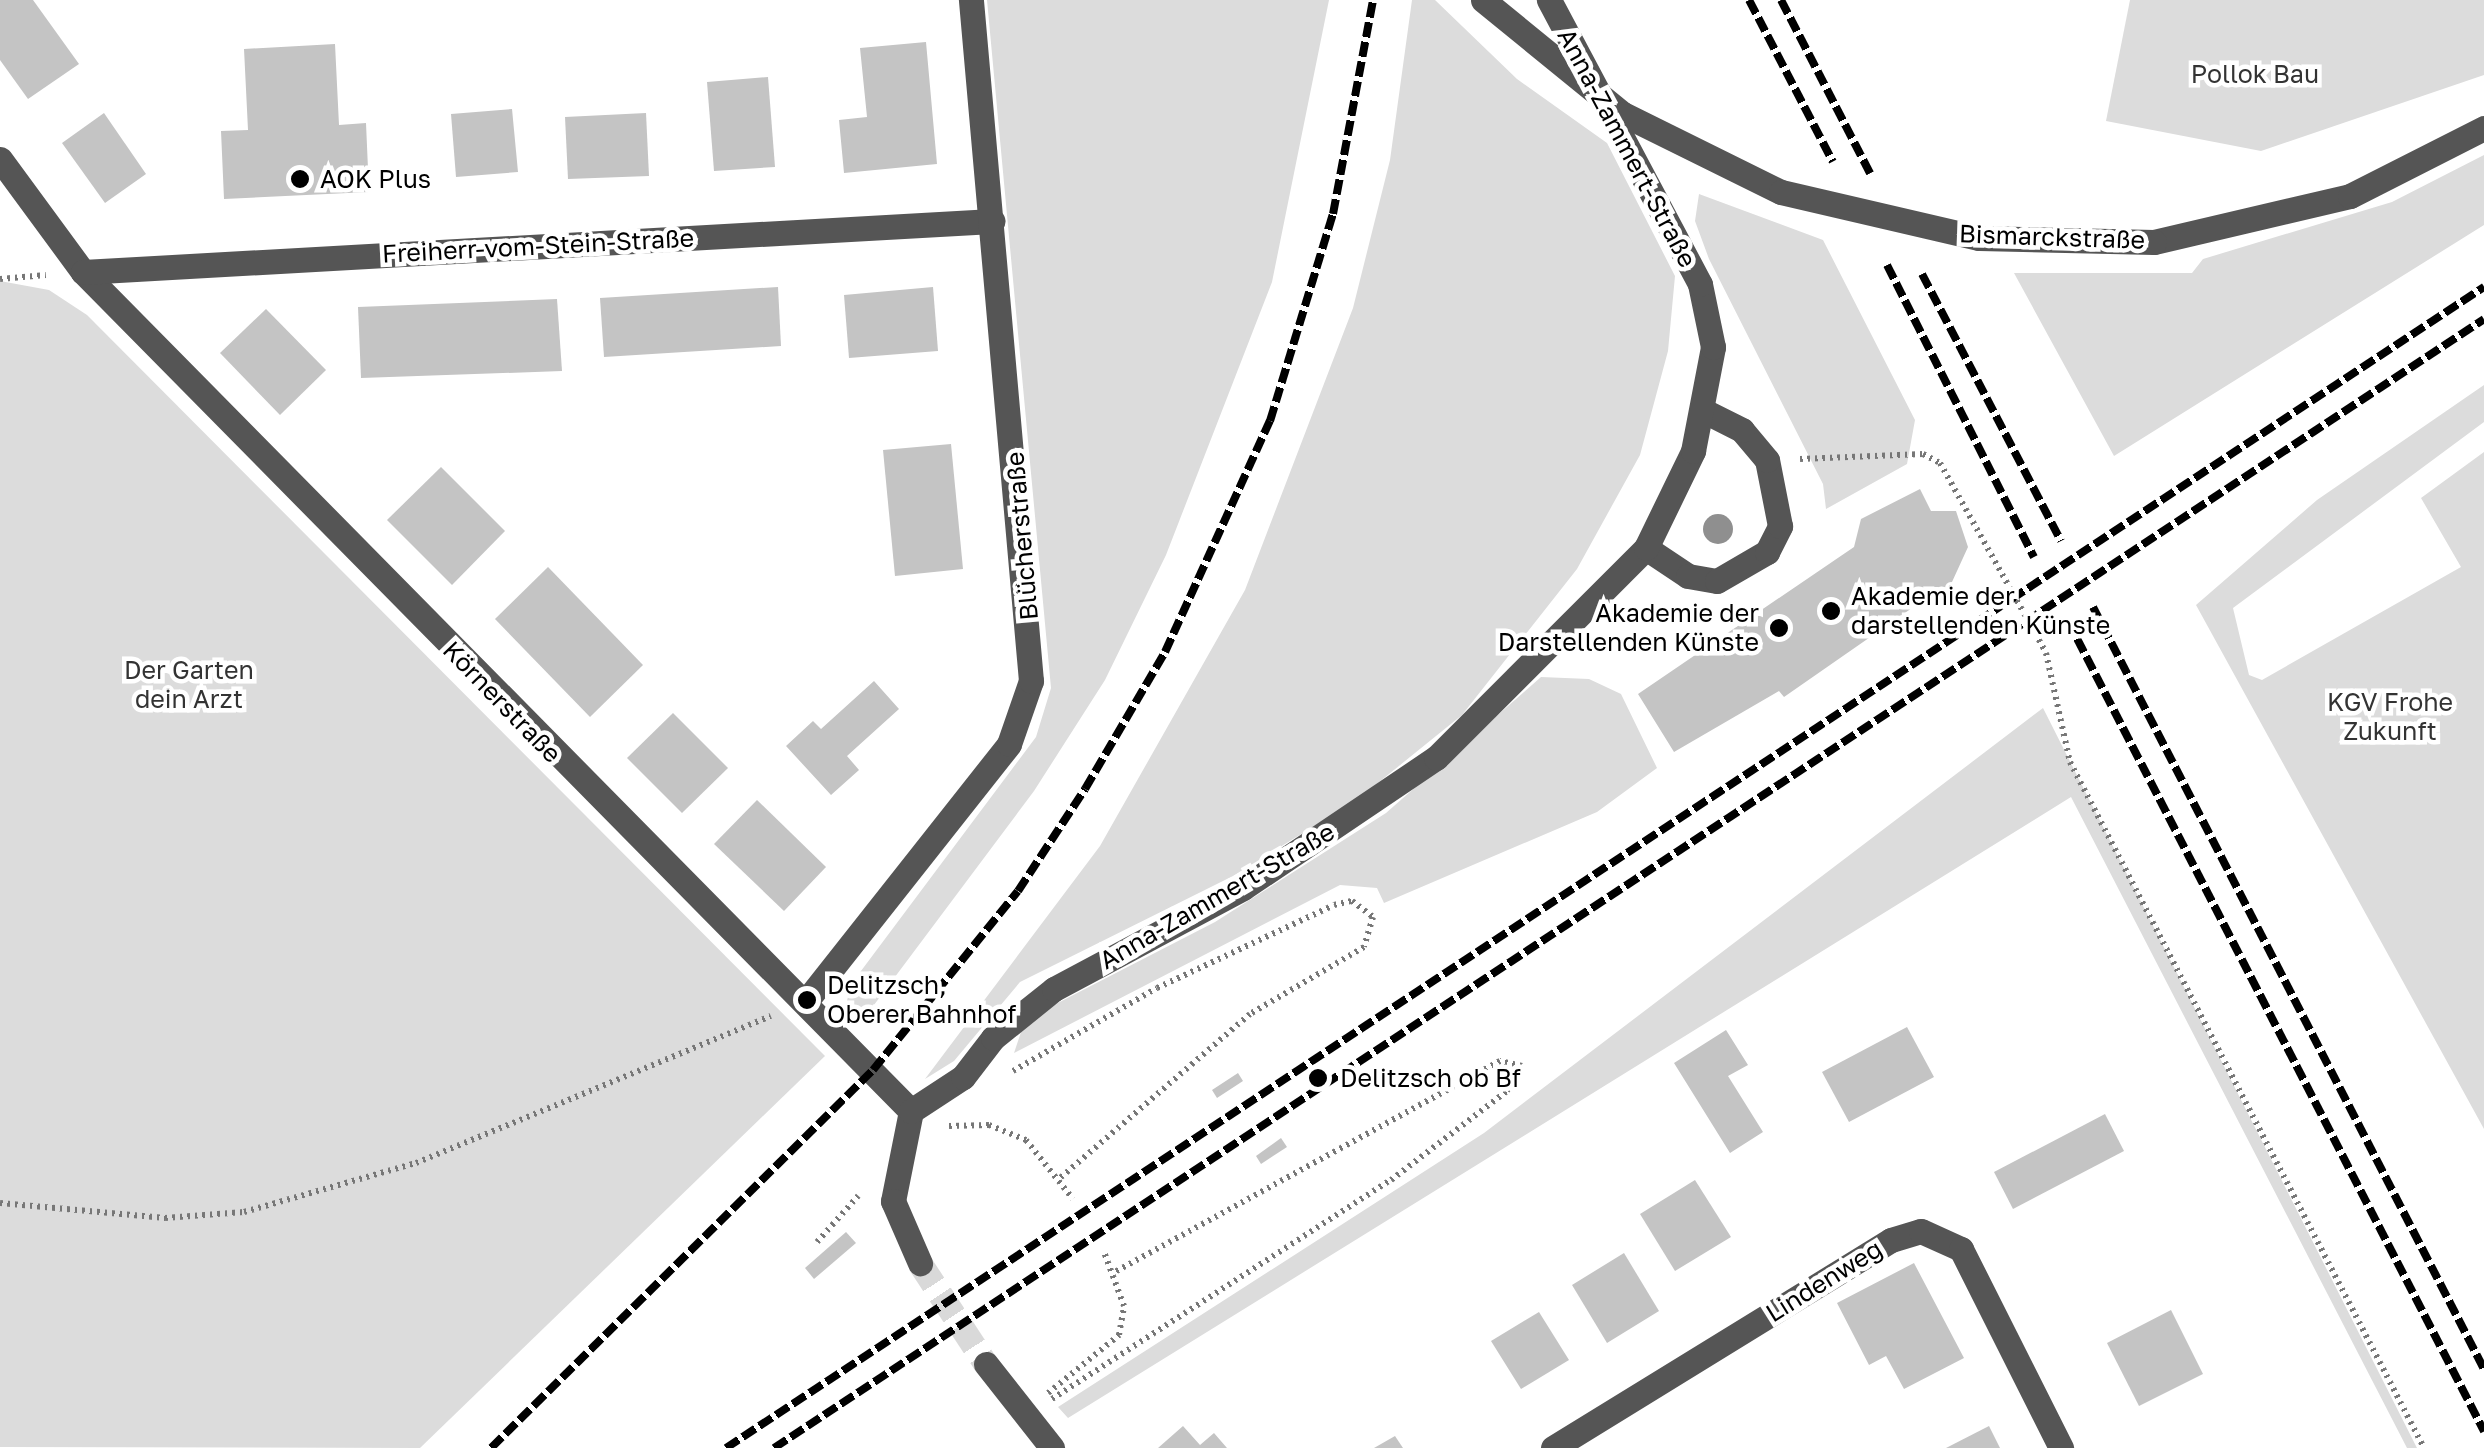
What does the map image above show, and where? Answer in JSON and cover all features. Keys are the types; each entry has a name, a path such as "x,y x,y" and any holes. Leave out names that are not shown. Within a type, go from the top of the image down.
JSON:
{"street":[{"name":"Blücherstraße","path":"806,1000 1024,713 1031,636 971,0"},
{"name":"Bismarckstraße","path":"1483,0 1623,114 1781,192 1979,238 2154,242 2350,196 2484,128"},
{"name":"Anna-Zammert-Straße","path":"911,1111 963,1077 993,1038 1054,989 1243,888 1436,758 1646,548 1704,410 1713,347 1700,284 1549,0"},
{"name":"Körnerstraße","path":"0,160 82,272 743,949 806,1000 911,1111"},
{"name":"Freiherr-vom-Stein-Straße","path":"82,272 993,221"},
{"path":"1646,548 1688,576 1717,581 1742,572 1768,552 1780,526 1767,460 1742,430 1704,410"},
{"path":"911,1111 894,1167 900,1230 920,1263"},
{"name":"Lindenweg","path":"1553,1448 1891,1240 1922,1231 1961,1249 2062,1448"},
{"path":"986,1364 1052,1448"}],"path":[{"path":"1767,460 1923,454 1940,464 2046,653 2070,762 2424,1448"},
{"path":"1006,1075 1157,988 1334,904 1352,901 1373,917 1364,947 1250,1014 1060,1178"},
{"path":"0,1203 166,1218 244,1212 416,1163 806,1000"},
{"path":"1038,1406 1391,1180 1507,1091 1522,1066 1500,1062 1116,1271"},
{"path":"958,1129 1009,1131 1060,1178 1073,1198"},
{"path":"817,1242 832,1217 894,1167"},
{"path":"1060,1376 1120,1335 1116,1271 1104,1252"}],"green space":[{"path":"987,0 1329,0 1272,282 1166,555 1105,680 1034,791 862,1021 846,1004 852,983 1036,737 1051,688"},
{"path":"1412,0 1435,0 1517,79 1607,143 1675,276 1668,351 1640,455 1577,569 1462,715 1358,799 1233,876 1020,982 954,1061 925,1079 1100,846 1245,590 1353,308 1390,160"},
{"name":"Pollok Bau","path":"2130,0 2484,0 2484,75 2261,151 2106,121"},
{"path":"2484,155 2484,225 2114,456 2014,273 2192,273 2203,259 2392,202"},
{"path":"1699,194 1823,240 1915,420 1907,464 1826,509 1823,484 1709,259 1695,221"},
{"name":"Der Garten dein Arzt","path":"0,281 49,290 87,315 825,1056 420,1448 0,1447"},
{"name":"KGV Frohe Zukunft","path":"2484,385 2484,422 2233,608 2249,675 2262,680 2461,567 2421,498 2484,452 2484,1129 2196,605 2317,500"},
{"path":"1541,677 1589,679 1621,694 1657,768 1597,812 1384,903 1377,888 1340,885 1014,1053 1021,1032 1048,1008 1215,922 1386,813"},
{"path":"2043,708 2417,1448 2407,1448 2071,797 1068,1418 1058,1407 1484,1133"}],"building":[{"path":"0,0 33,0 79,64 28,99 0,60"},
{"path":"926,42 937,164 844,173 839,120 867,117 860,48"},
{"path":"335,44 339,125 366,123 369,192 224,199 221,131 248,130 244,49"},
{"path":"768,77 775,167 714,171 707,82"},
{"path":"512,109 518,172 456,177 451,114"},
{"path":"104,113 146,174 105,203 62,143"},
{"path":"646,113 649,176 568,179 565,117"},
{"path":"778,287 781,346 604,357 600,298"},
{"path":"933,287 938,351 849,358 844,295"},
{"path":"557,299 562,371 361,378 358,307"},
{"path":"266,309 326,370 280,415 220,353"},
{"path":"951,444 963,569 895,576 883,450"},
{"path":"441,467 505,531 452,585 387,520"},
{"name":"Akademie der darstellenden Künste","path":"1920,489 1931,511 1956,511 1968,547 1941,606 1912,608 1784,697 1779,691 1674,752 1638,694 1854,547 1861,519"},
{"path":"548,567 643,665 590,717 495,619"},
{"path":"874,681 899,709 847,756 859,770 831,795 786,746 813,721 821,729"},
{"path":"673,713 728,768 682,813 627,758"},
{"path":"757,800 826,867 784,911 714,844"},
{"path":"1907,1027 1934,1077 1849,1122 1822,1072"},
{"path":"1726,1030 1748,1065 1728,1076 1763,1132 1730,1153 1674,1063"},
{"path":"1238,1073 1243,1081 1217,1098 1212,1090"},
{"path":"2105,1114 2124,1151 2013,1209 1994,1172"},
{"path":"1281,1138 1287,1147 1261,1164 1256,1156"},
{"path":"1695,1180 1731,1237 1675,1271 1640,1214"},
{"path":"846,1232 856,1243 814,1279 805,1268"},
{"path":"1624,1253 1659,1311 1607,1343 1572,1285"},
{"path":"1914,1263 1964,1358 1904,1389 1886,1356 1869,1365 1837,1303"},
{"path":"2171,1310 2203,1374 2139,1406 2107,1343"},
{"path":"1539,1312 1569,1360 1521,1389 1491,1341"},
{"path":"1183,1426 1200,1445 1214,1433 1227,1448 1158,1448"},
{"path":"1989,1426 2000,1448 1946,1448"},
{"path":"1395,1436 1403,1448 1374,1448"}],"tunnel":[{"path":"920,1263 986,1364"}],"railway":[{"path":"491,1448 873,1070 1018,891 1085,789 1165,652 1270,421 1333,214 1373,0"},
{"path":"1749,0 1833,162"},
{"path":"1781,0 1870,173"},
{"path":"1887,265 2034,557"},
{"path":"1922,274 2061,541"},
{"path":"726,1448 2484,287"},
{"path":"774,1448 2484,319"},
{"path":"2093,607 2484,1369"},
{"path":"2068,621 2484,1431"}],"place":[{"name":"AOK Plus","path":"300,179"},
{"name":"Akademie der darstellenden Künste","path":"1831,611"},
{"name":"Akademie der Darstellenden Künste","path":"1779,628"},
{"name":"Delitzsch, Oberer Bahnhof","path":"807,1000"},
{"name":"Delitzsch ob Bf","path":"1318,1078"}]}
